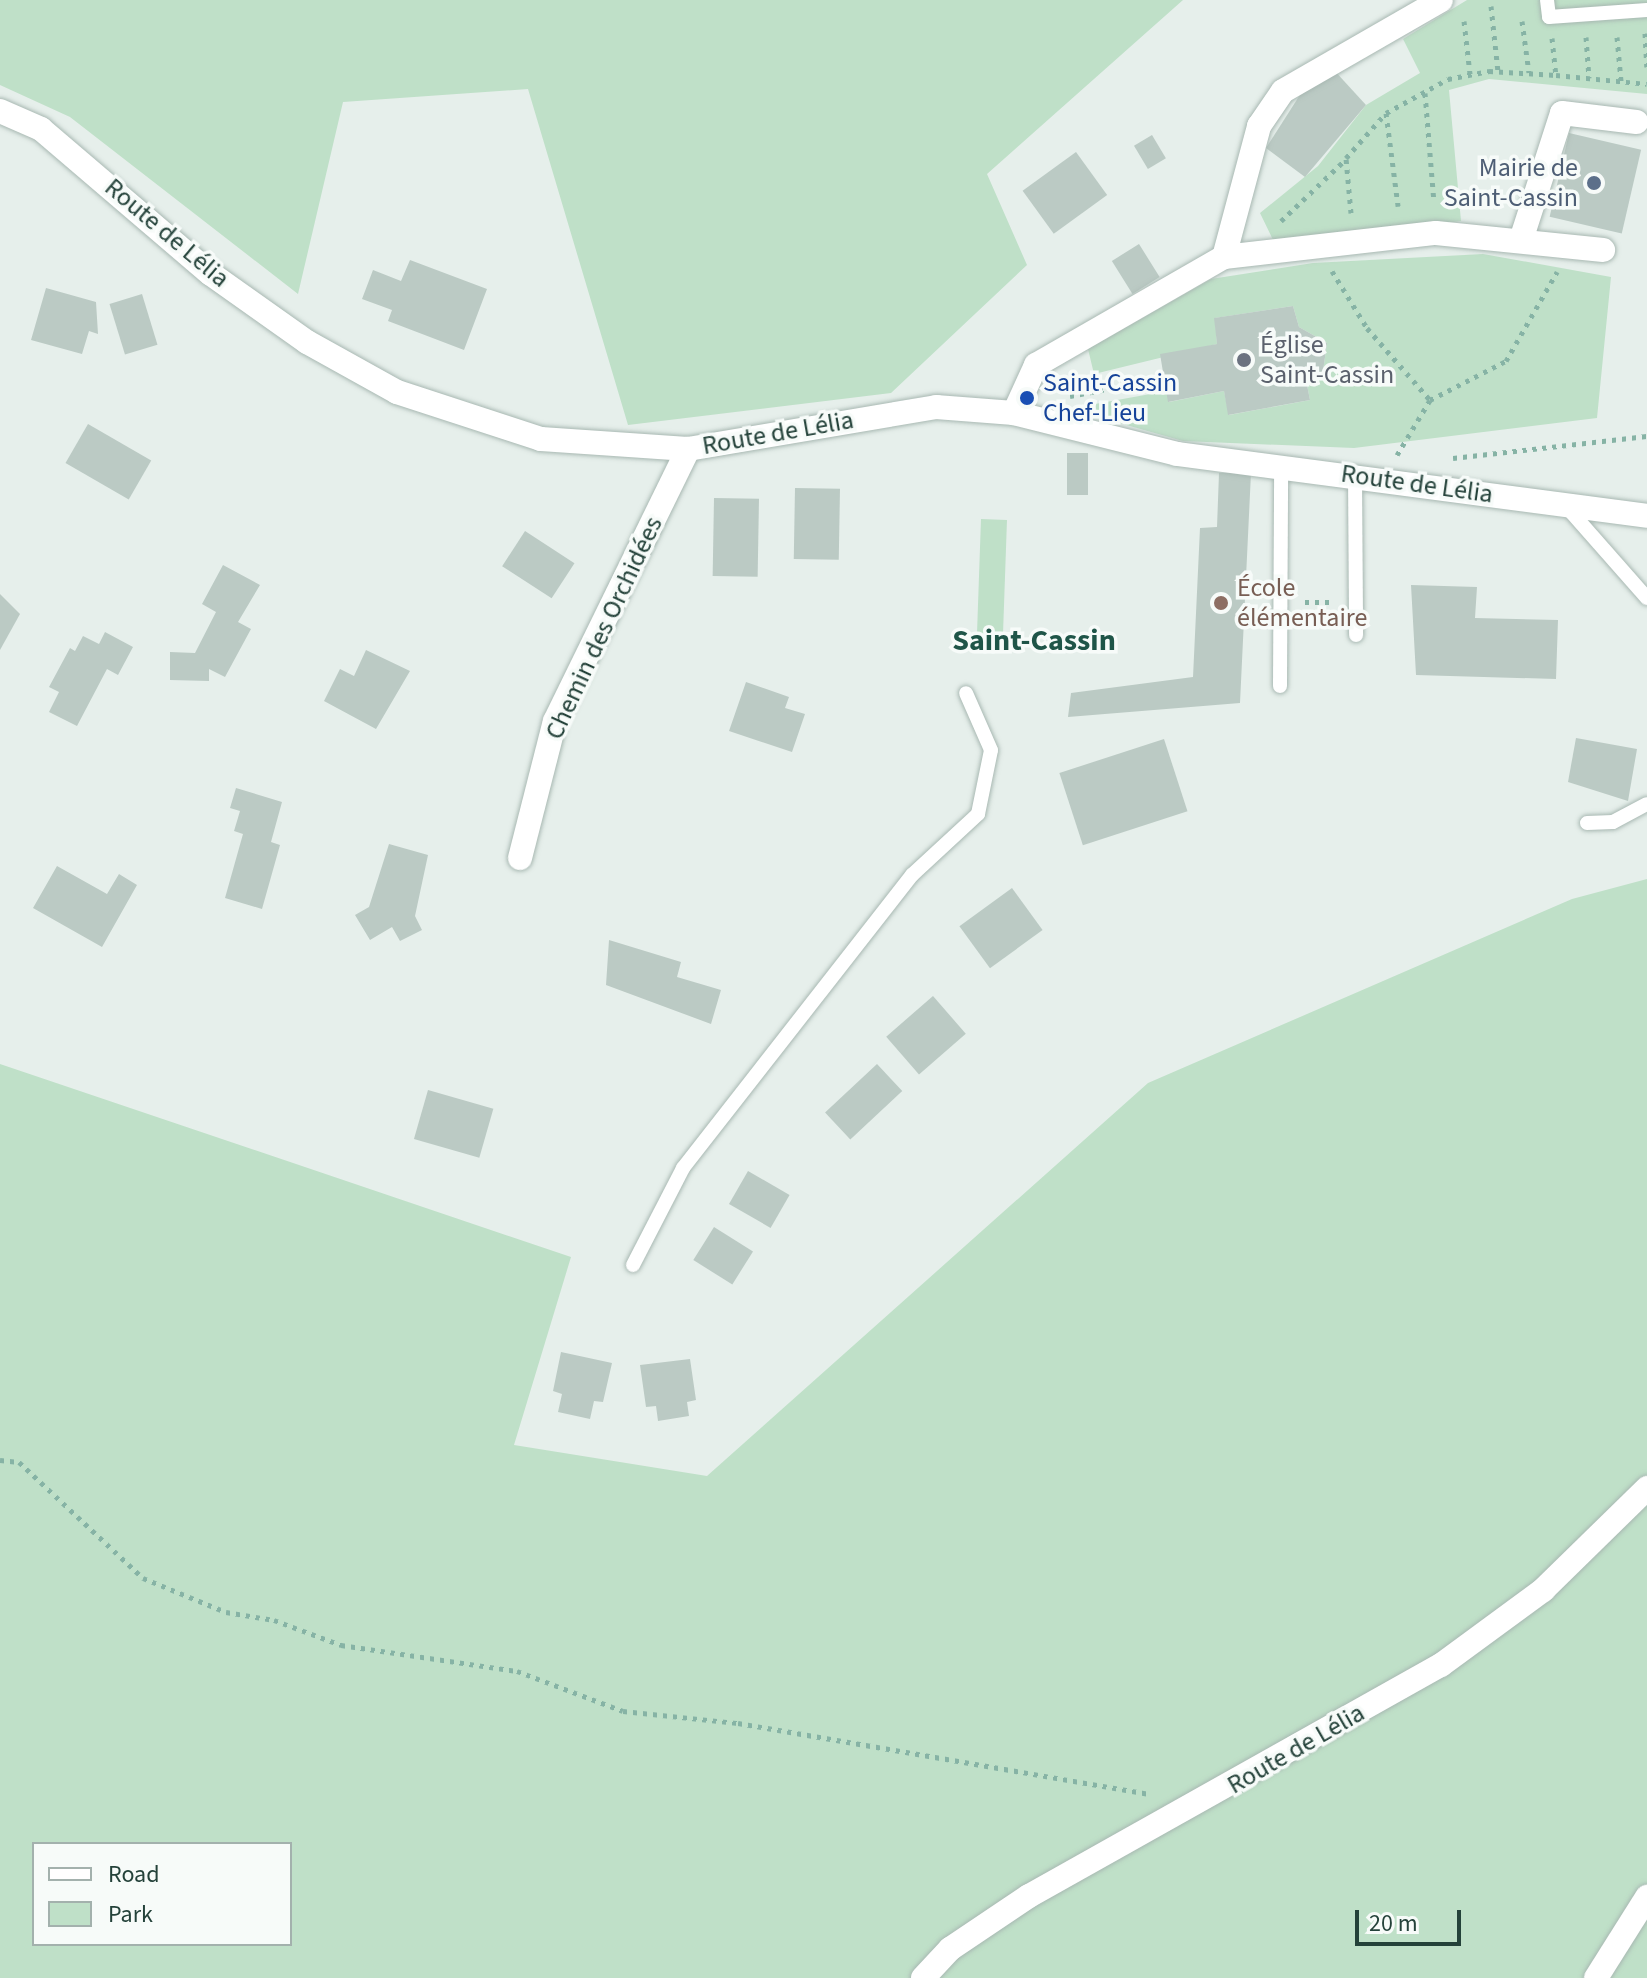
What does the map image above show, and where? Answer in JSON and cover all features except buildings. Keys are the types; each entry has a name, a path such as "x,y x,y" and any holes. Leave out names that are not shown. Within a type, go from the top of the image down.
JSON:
{"street":[{"path":"1224,257 1268,108 1308,70 1441,0"},
{"name":"Route de Lélia","path":"0,111 41,129 211,274 307,342 397,392 541,439 688,449 936,407 1014,413 1177,454 1355,475 1647,516"},
{"path":"1522,237 1562,113 1636,122"},
{"path":"1014,413 1036,365 1224,257 1436,233 1522,237 1603,250"},
{"name":"Chemin des Orchidées","path":"520,858 555,721 688,449"},
{"name":"Route de Lélia","path":"923,1978 950,1949 1029,1896 1177,1817 1441,1665 1543,1590 1647,1488"},
{"path":"1596,1978 1647,1897"}],"lane":[{"path":"1547,0 1549,17 1647,10"},
{"path":"1280,686 1281,466"},
{"path":"1355,475 1356,635"},
{"path":"1565,505 1647,598"},
{"path":"633,1265 683,1168 912,875 978,814 991,750 966,693"},
{"path":"1587,823 1613,822 1647,804"}],"path":[{"path":"1491,6 1498,72"},
{"path":"1614,12 1621,81"},
{"path":"1522,15 1529,73"},
{"path":"1549,17 1556,75"},
{"path":"1464,21 1470,74"},
{"path":"1294,221 1279,223 1346,158 1386,113 1470,74 1529,73 1647,84"},
{"path":"1424,203 1437,202 1425,93"},
{"path":"1386,113 1398,206"},
{"path":"1346,158 1354,212"},
{"path":"1383,208 1411,205"},
{"path":"1339,214 1368,210"},
{"path":"1402,465 1388,467 1430,400 1506,361 1548,298 1566,244"},
{"path":"1326,246 1335,283 1430,400"},
{"path":"1063,398 1155,380"},
{"path":"1445,459 1647,436"},
{"path":"1280,602 1356,602"},
{"path":"0,1460 19,1462 143,1578 226,1612 341,1645 517,1671 623,1711 1119,1786 1157,1795 1177,1817"}],"green space":[{"path":"0,0 1183,0 987,174 1027,265 891,393 628,425 528,89 343,102 298,294 70,117 0,85"},
{"path":"1467,0 1647,0 1647,94 1489,79 1449,90 1461,221 1276,246 1260,213 1318,166 1366,105 1420,73 1403,39"},
{"path":"1483,254 1611,277 1597,418 1354,448 1183,441 1098,417 1095,404 1167,391 1169,402 1224,391 1229,415 1310,400 1306,380 1323,371 1327,343 1299,327 1293,306 1215,318 1217,344 1094,374 1088,349 1211,279 1313,263"},
{"path":"981,519 1007,520 1002,651 976,650"},
{"path":"1647,879 1647,1978 0,1978 0,1064 571,1257 514,1445 707,1476 1148,1083 1572,899"}],"place":[{"name":"Mairie de Saint-Cassin","path":"1594,183"},
{"name":"Église Saint-Cassin","path":"1244,360"},
{"name":"Saint-Cassin Chef-Lieu","path":"1027,398"},
{"name":"École élémentaire","path":"1221,603"}],"district":[{"name":"Saint-Cassin","path":"1034,641"}]}
